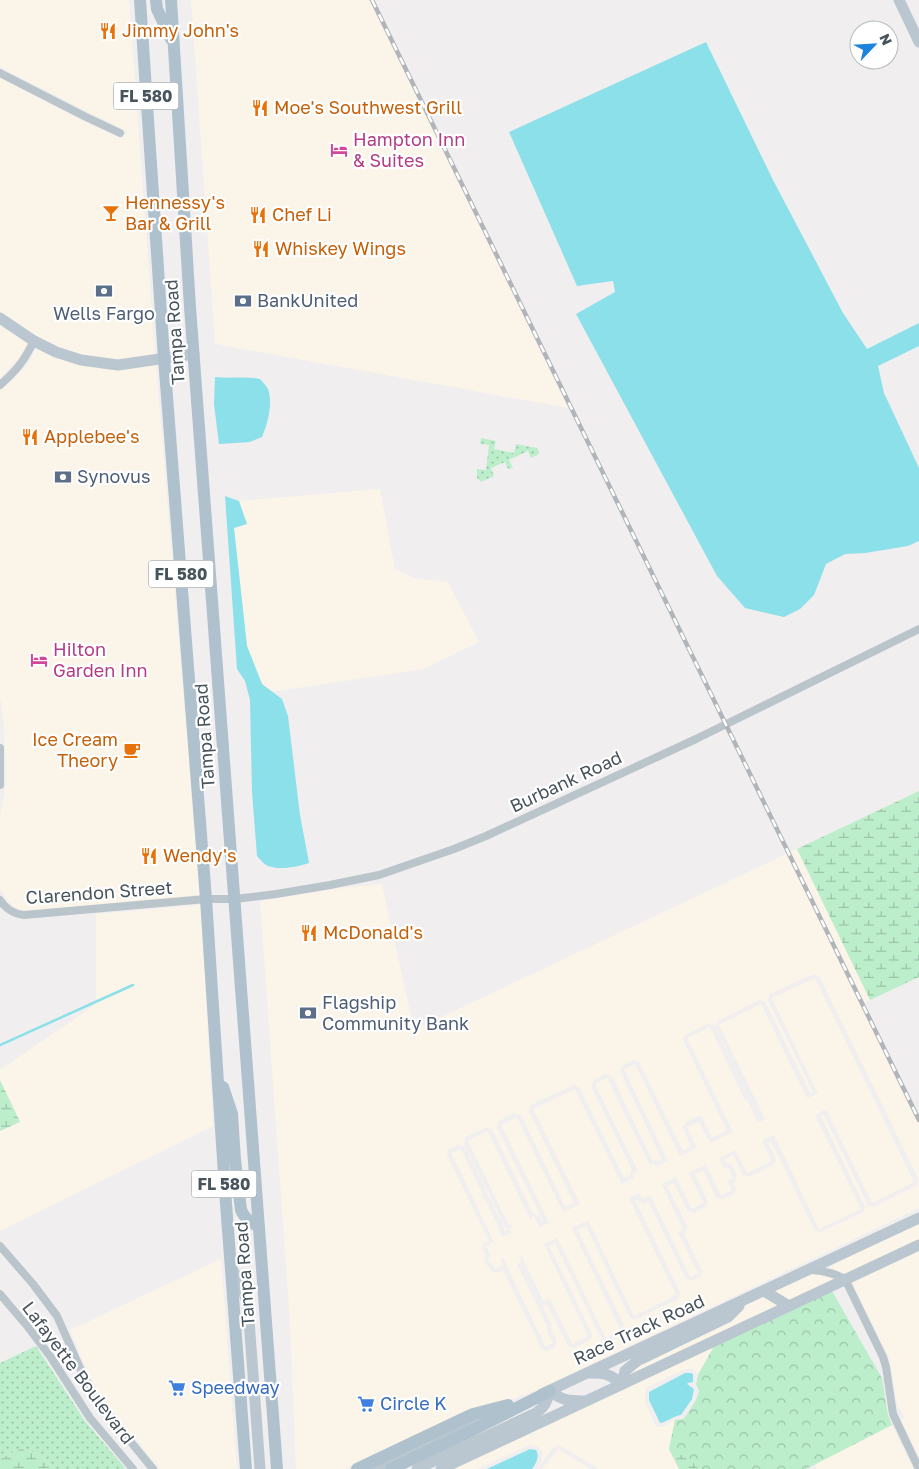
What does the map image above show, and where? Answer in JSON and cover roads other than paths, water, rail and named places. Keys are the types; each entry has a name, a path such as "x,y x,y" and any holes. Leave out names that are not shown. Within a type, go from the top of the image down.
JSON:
{"main road":[{"name":"Tampa Road","path":"140,0 164,358 206,899 230,1264 246,1469"},
{"path":"156,0 157,8 174,46"},
{"name":"FL 580","path":"162,0 162,8 174,46"},
{"name":"Tampa Road","path":"171,0 194,354 278,1469"},
{"path":"899,0 918,36"},
{"path":"0,318 34,341 56,352 76,358 118,365 194,354"},
{"path":"217,1068 232,1114 234,1160 241,1210 244,1217 259,1227"},
{"name":"Race Track Road","path":"373,1469 508,1405 550,1391 919,1218"},
{"path":"441,1469 919,1245"},
{"path":"230,1264 246,1298 260,1469"},
{"path":"764,1291 789,1306"},
{"path":"622,1384 625,1371 637,1361 728,1317 745,1300"},
{"path":"589,1373 601,1373 612,1376 622,1384"},
{"path":"550,1391 563,1400 587,1401"},
{"path":"390,1469 550,1391"},
{"path":"417,1469 536,1413 544,1408 550,1391"},
{"path":"357,1469 473,1414 508,1405"},
{"path":"276,1449 283,1469"}],"street":[{"path":"0,73 120,133"},
{"path":"0,385 25,359 34,341"},
{"name":"Burbank Road","path":"206,899 235,899 294,891 379,875 454,849 696,739 919,630"},
{"path":"0,748 0,785"},
{"name":"Clarendon Street","path":"0,900 12,912 24,915 206,899"},
{"name":"Lafayette Boulevard","path":"0,1246 33,1284 57,1316 95,1398 153,1469"},
{"path":"809,1269 825,1271 846,1280 883,1356 893,1414 919,1469"},
{"name":"Lafayette Boulevard","path":"0,1294 50,1356 90,1418 133,1469"},
{"name":"Lafayette Boulevard","path":"137,1469 146,1461"}],"water":[{"path":"706,42 773,180 843,313 867,349 919,323 919,346 878,366 884,393 919,468 919,541 908,546 865,553 845,554 826,564 814,595 800,609 784,617 745,608 717,576 576,314 615,292 613,281 577,286 509,132"},
{"path":"215,377 260,379 268,389 270,407 262,437 250,442 219,444 214,404"},
{"path":"225,496 239,501 247,524 234,528 247,646 262,684 282,699 288,716 300,815 309,863 293,867 271,867 257,856 252,792 250,700 245,681 237,669"},
{"path":"685,1373 693,1374 693,1382 687,1384 694,1389 692,1399 681,1415 660,1423 649,1400 649,1392"},
{"path":"530,1449 536,1450 538,1455 532,1469 487,1469"}],"waterway":[{"path":"0,1045 133,985"}],"railway":[{"path":"372,0 919,1120"}],"place":[{"name":"Jimmy John's","path":"108,31"},
{"name":"Moe's Southwest Grill","path":"260,108"},
{"name":"Hampton Inn & Suites","path":"339,150"},
{"name":"Hennessy's Bar & Grill","path":"111,213"},
{"name":"Chef Li","path":"258,215"},
{"name":"Whiskey Wings","path":"261,249"},
{"name":"Wells Fargo","path":"104,291"},
{"name":"BankUnited","path":"243,301"},
{"name":"Applebee's","path":"30,437"},
{"name":"Synovus","path":"63,477"},
{"name":"Hilton Garden Inn","path":"39,660"},
{"name":"Ice Cream Theory","path":"132,750"},
{"name":"Wendy's","path":"149,856"},
{"name":"McDonald's","path":"309,933"},
{"name":"Flagship Community Bank","path":"308,1013"},
{"name":"Speedway","path":"177,1388"},
{"name":"Circle K","path":"366,1404"}]}
